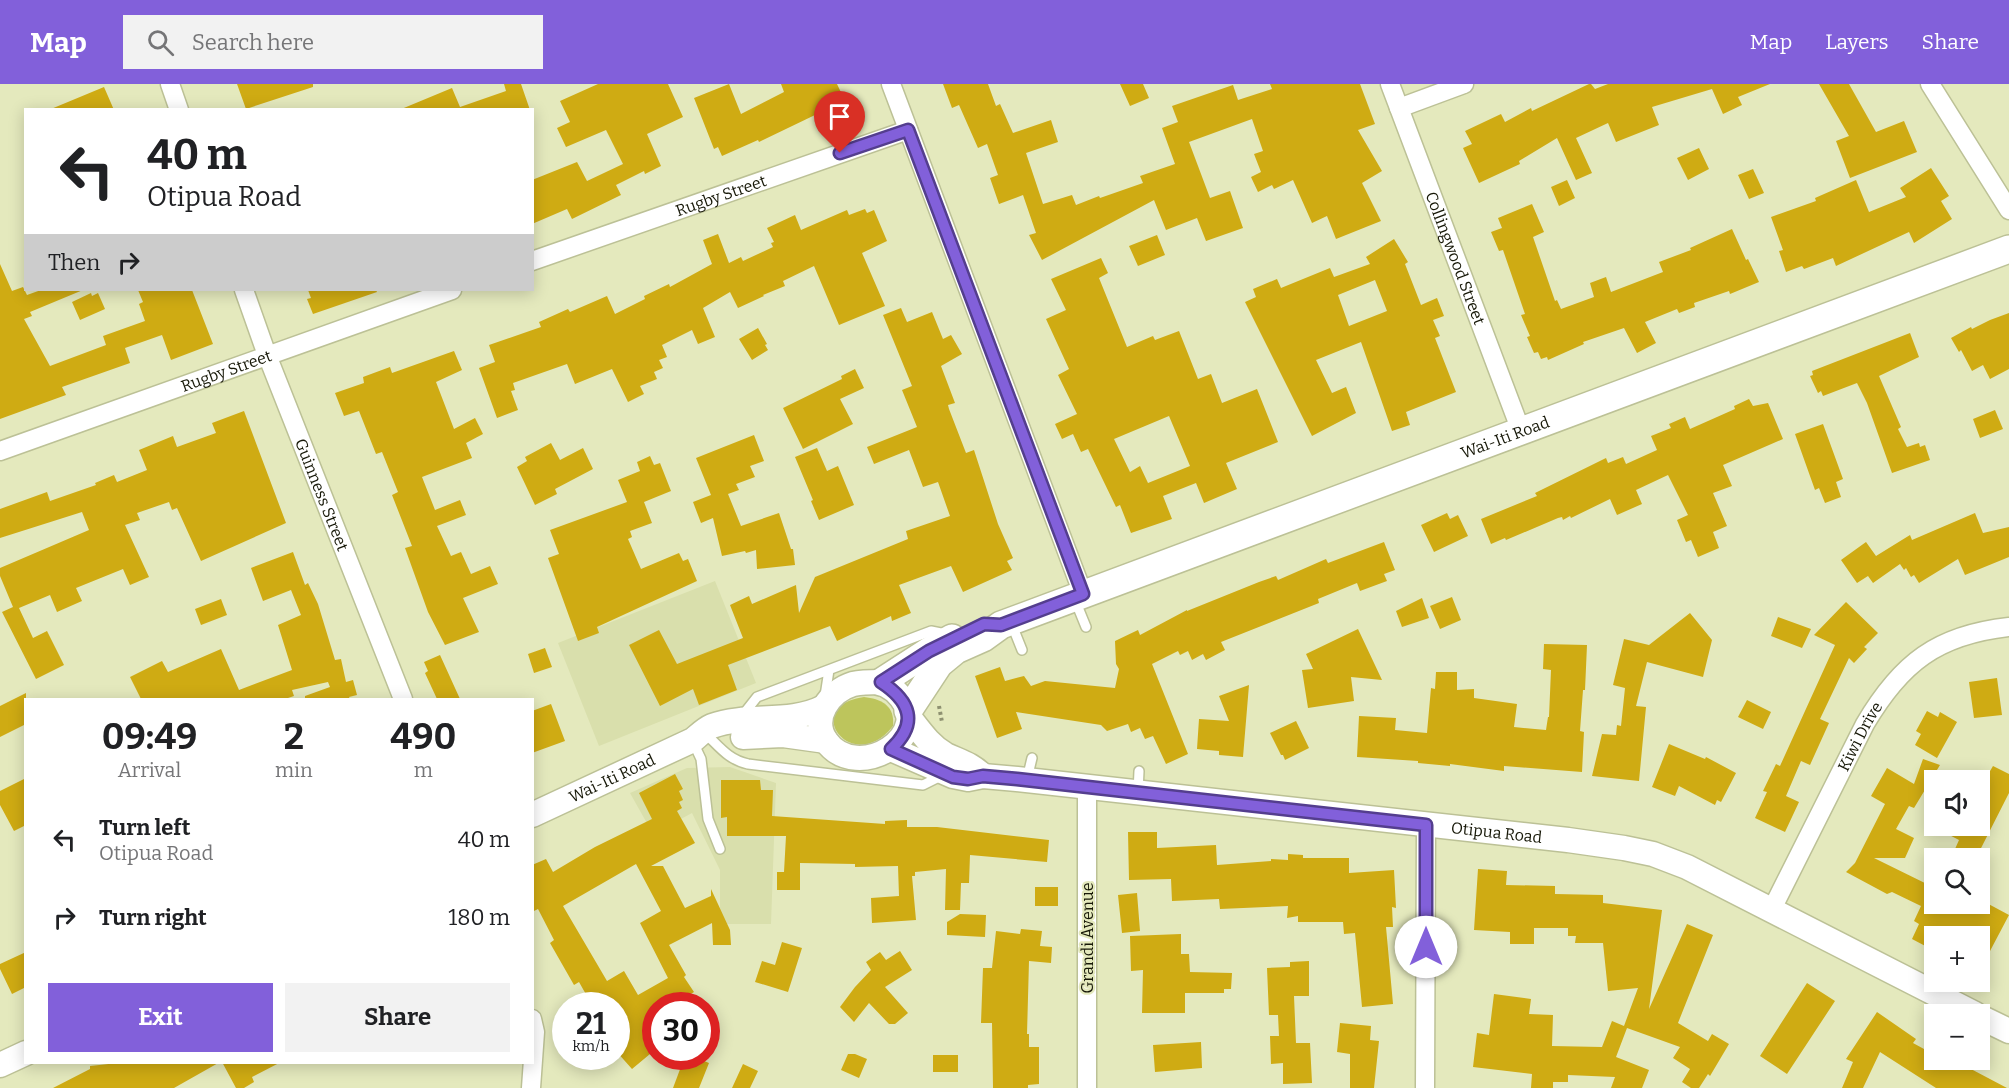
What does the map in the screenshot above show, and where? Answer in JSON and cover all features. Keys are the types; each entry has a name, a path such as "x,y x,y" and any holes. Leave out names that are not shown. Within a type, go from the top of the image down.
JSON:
{"main road":[{"name":"Wai-Iti Road","path":"908,714 939,664 956,650 983,638 1006,623 2009,249"},
{"name":"Wai-Iti Road","path":"881,682 929,651 956,637 984,624 1006,623"}],"street":[{"path":"170,84 178,108"},
{"path":"891,84 1079,596"},
{"name":"Collingwood Street","path":"1390,84 1521,432"},
{"path":"1399,108 1464,84"},
{"path":"1930,84 2009,210"},
{"name":"Rugby Street","path":"534,260 908,130"},
{"name":"Guinness Street","path":"244,291 267,355 403,698"},
{"name":"Rugby Street","path":"0,451 449,291"},
{"name":"Kiwi Drive","path":"1771,911 1865,724 1881,696 1901,672 1924,654 1965,634 2009,627"},
{"path":"881,682 896,692 908,714 902,740 891,749 862,758 849,757 826,741 821,728 824,707 841,689 855,684 881,682"},
{"name":"Wai-Iti Road","path":"702,739 711,727 739,721 809,715 824,707"},
{"name":"Otipua Road","path":"908,714 933,746 973,766 983,776"},
{"name":"Wai-Iti Road","path":"534,814 702,739 783,735 826,741"},
{"name":"Otipua Road","path":"891,749 945,774 968,779 1029,769 1087,788 1139,782 1426,825 1568,840 1653,854 1687,867 1955,1004"},
{"name":"Grandi Avenue","path":"1087,788 1087,1088"},
{"path":"1425,1088 1426,825"},
{"path":"1990,1022 2009,1031"},
{"path":"534,1028 534,1046"},
{"path":"0,1065 24,1054"},
{"path":"531,1088 533,1064"}],"lane":[{"path":"1079,596 1086,627"},
{"path":"1006,623 1022,650"},
{"path":"739,721 757,697 931,631 956,637"},
{"path":"824,707 829,670"},
{"path":"702,739 737,761 748,764 923,785 945,774"},
{"path":"702,739 701,759 708,819 720,849"}],"path":[{"path":"939,701 940,716 946,730"}],"shaded area":[{"path":"715,581 756,683 599,746 558,643"},
{"path":"730,767 776,783 771,924 720,924 720,870 692,813 653,834 630,793 687,768"}],"green space":[{"path":"864,697 886,705 892,713 893,726 877,740 862,745 849,742 839,734 834,724 835,713 845,703"}],"building":[{"path":"237,84 313,84 313,87 246,108"},
{"path":"504,84 521,84 529,108 404,108 452,88 460,107 506,91"},
{"path":"598,84 668,84 683,117 647,134 661,166 645,174 644,171 616,185 621,195 572,219 567,209 534,223 534,179 577,162 587,181 623,164 606,130 566,147 557,128 570,122 560,101"},
{"path":"729,84 741,114 784,92 781,84 837,84 846,103 722,156 718,147 714,149 694,98"},
{"path":"943,84 988,84 996,106 1000,104 1013,133 1051,120 1058,142 1026,153 1043,204 1072,195 1076,205 1143,183 1140,176 1175,164 1162,128 1178,122 1172,106 1233,85 1238,100 1272,89 1270,84 1360,84 1375,124 1358,130 1382,171 1362,183 1381,221 1336,239 1327,216 1312,223 1293,180 1274,189 1272,185 1258,192 1251,177 1261,172 1254,154 1263,151 1252,119 1189,142 1210,198 1230,191 1243,228 1206,241 1197,218 1166,230 1154,200 1042,260 1029,235 1036,233 1023,195 999,204 990,178 998,175 987,144 978,148 959,105 952,108"},
{"path":"1120,84 1143,84 1149,98 1130,106"},
{"path":"1589,84 1595,89 1608,84 1770,84 1738,97 1742,105 1723,114 1712,89 1652,107 1659,125 1616,142 1608,123 1576,138 1592,173 1576,180 1557,138 1519,161 1520,164 1479,183 1463,148 1472,144 1465,131 1501,114 1505,122 1531,108 1532,111"},
{"path":"1819,84 1849,84 1876,132 1904,121 1917,152 1850,178 1836,141 1849,136"},
{"path":"104,87 113,108 53,108"},
{"path":"1699,148 1709,169 1688,180 1677,158"},
{"path":"1931,168 1949,196 1941,201 1952,219 1914,243 1909,232 1836,266 1833,258 1804,269 1802,266 1786,272 1779,251 1783,250 1771,217 1816,201 1815,198 1856,180 1869,212 1906,197 1900,188"},
{"path":"1753,169 1764,193 1749,199 1738,175"},
{"path":"1567,180 1575,198 1559,206 1551,187"},
{"path":"1532,204 1544,232 1533,237 1555,301 1557,300 1561,309 1594,297 1590,283 1606,277 1611,292 1663,272 1659,262 1691,250 1690,248 1732,229 1759,282 1730,294 1729,291 1694,303 1695,307 1679,313 1677,309 1645,322 1656,343 1637,353 1624,328 1583,342 1584,344 1548,360 1547,357 1541,359 1538,352 1534,353 1527,337 1530,336 1521,315 1525,314 1503,250 1499,251 1491,232 1502,228 1498,218"},
{"path":"865,209 867,213 874,210 887,241 862,253 885,306 839,325 814,266 783,281 785,286 738,308 730,292 703,308 715,337 698,344 692,330 662,345 667,357 659,360 663,368 654,372 657,379 640,386 644,394 628,402 612,369 575,384 567,364 513,383 515,390 511,391 518,410 497,418 479,368 495,362 489,345 541,327 539,322 607,296 615,314 645,299 644,296 669,284 670,287 712,264 703,240 718,234 729,263 741,257 743,261 773,247 771,243 774,242 767,228 795,215 801,230 847,210 849,215"},
{"path":"1157,235 1165,255 1138,266 1129,246"},
{"path":"1394,239 1408,262 1405,264 1421,305 1437,298 1444,316 1433,320 1440,336 1435,338 1456,392 1406,412 1410,425 1392,431 1361,342 1316,360 1332,393 1346,387 1356,413 1312,436 1245,302 1256,297 1253,289 1277,279 1281,288 1330,268 1334,277 1370,264 1366,257","holes":["1375,280 1387,311 1349,326 1338,295"]},
{"path":"1101,258 1108,273 1099,278 1127,347 1153,336 1155,340 1179,331 1198,379 1211,374 1222,403 1257,389 1278,442 1226,463 1237,489 1204,503 1196,483 1163,496 1172,519 1131,533 1120,505 1116,507 1088,449 1081,452 1073,434 1062,439 1055,424 1077,414 1058,375 1069,369 1046,319 1066,310 1051,279","holes":["1169,416 1190,466 1148,483 1140,466 1130,472 1114,439"]},
{"path":"0,264 12,291 23,287 27,295 38,291 81,291 30,312 32,316 24,319 50,366 106,345 103,336 145,321 139,304 143,302 138,291 192,291 213,344 171,360 162,335 125,348 130,363 62,387 66,395 0,419"},
{"path":"308,291 377,292 313,314 307,299 311,298"},
{"path":"91,293 92,296 98,293 105,309 80,320 72,302"},
{"path":"901,308 907,322 932,312 943,339 951,335 962,354 941,366 955,403 948,405 966,453 974,450 998,524 1013,558 1007,561 1012,570 963,592 951,566 899,585 911,613 892,621 891,616 837,641 830,626 728,665 737,690 699,705 693,689 660,706 629,645 659,630 677,664 743,638 730,605 749,596 752,604 796,585 799,613 815,577 908,539 906,531 950,516 938,482 923,487 909,450 874,464 867,447 917,427 902,390 912,386 883,315"},
{"path":"2009,313 2009,369 1990,379 1983,365 1972,371 1961,350 1959,352 1951,338 1971,327 1972,329"},
{"path":"758,328 768,350 752,360 739,339"},
{"path":"1910,333 1919,357 1879,376 1907,447 1919,443 1920,447 1925,445 1930,460 1892,473 1867,403 1857,383 1823,396 1821,391 1818,393 1810,376 1813,375 1812,371"},
{"path":"454,351 462,370 436,382 454,429 475,418 483,434 466,443 472,458 422,477 435,510 460,500 466,515 437,526 451,556 461,552 471,574 490,566 498,584 463,598 479,632 445,645 428,612 405,548 412,546 392,495 398,492 382,452 376,454 359,411 344,416 335,393 364,383 363,377 390,367 392,373"},
{"path":"855,369 864,388 840,399 853,424 803,449 783,408 842,379 841,376"},
{"path":"1749,399 1753,406 1768,403 1783,439 1723,465 1732,486 1713,493 1727,526 1713,532 1719,548 1698,557 1691,540 1686,542 1677,520 1688,515 1668,475 1636,490 1642,504 1617,515 1610,499 1571,518 1570,516 1563,520 1562,517 1558,518 1491,544 1481,519 1537,496 1535,493 1606,458 1608,463 1623,457 1626,464 1657,450 1651,436 1671,428 1669,424 1685,417 1690,429 1735,409 1734,406"},
{"path":"1995,410 2003,429 1980,438 1973,419"},
{"path":"244,411 286,523 201,561 177,508 172,510 169,502 137,513 140,520 125,525 149,577 130,585 123,569 76,588 82,601 57,612 50,595 19,608 33,638 47,631 64,665 36,679 2,612 13,607 0,576 0,568 89,530 82,512 0,538 0,509 47,492 50,501 96,485 95,483 114,475 117,482 147,470 139,450 173,436 177,447 216,433 212,423"},
{"path":"1823,424 1843,479 1836,482 1841,497 1825,503 1819,488 1815,490 1795,434"},
{"path":"754,435 764,461 750,466 755,477 736,484 739,490 728,494 741,526 779,513 791,549 793,549 795,565 757,569 756,550 722,556 713,518 701,523 693,502 711,495 696,458"},
{"path":"551,443 560,460 583,448 593,469 555,489 557,494 535,505 517,467 527,461 525,457"},
{"path":"817,448 827,471 838,466 854,505 819,520 795,457"},
{"path":"650,456 654,465 660,463 671,491 644,502 652,523 630,531 632,537 628,539 641,569 679,553 683,561 688,559 697,581 597,627 599,633 578,641 548,558 559,554 550,530 627,502 618,480 640,471 637,462"},
{"path":"1447,513 1450,519 1458,515 1468,536 1434,552 1421,525"},
{"path":"1975,513 1983,533 2009,527 2009,557 1965,575 1958,559 1919,583 1914,575 1911,577 1906,568 1904,570 1900,564 1873,583 1868,576 1857,583 1841,560 1866,542 1876,556 1910,535 1912,540"},
{"path":"1384,542 1395,570 1384,574 1387,581 1360,591 1357,583 1318,599 1319,603 1221,642 1225,650 1206,660 1203,654 1192,660 1188,651 1180,655 1178,651 1152,664 1188,754 1166,764 1153,736 1145,739 1140,728 1131,732 1128,724 1107,731 1101,725 1016,712 1022,729 997,738 975,676 1000,667 1005,681 1024,676 1031,686 1045,681 1115,688 1119,669 1116,664 1115,641 1138,630 1140,635 1187,610 1259,582 1276,576 1278,580 1326,559 1328,563"},
{"path":"293,552 305,585 308,583 318,604 335,660 341,659 346,682 353,680 357,695 350,698 305,698 305,696 330,687 328,682 292,690 294,696 288,698 140,698 130,677 162,661 168,672 221,649 239,690 292,670 278,625 301,615 291,590 263,601 251,568"},
{"path":"1452,597 1461,620 1440,629 1430,606"},
{"path":"1422,598 1429,618 1402,627 1396,611"},
{"path":"221,599 227,615 201,625 195,609"},
{"path":"1846,602 1878,633 1864,647 1867,649 1854,663 1849,658 1820,719 1829,723 1810,765 1801,761 1786,796 1799,802 1785,832 1755,818 1767,792 1763,791 1776,764 1780,766 1835,645 1814,635"},
{"path":"1690,613 1712,640 1703,677 1647,662 1636,706 1646,707 1639,781 1592,776 1602,734 1616,735 1617,725 1621,726 1625,688 1613,685 1624,639 1649,645"},
{"path":"1778,617 1811,629 1802,648 1771,636"},
{"path":"1358,629 1382,680 1351,677 1354,701 1308,708 1302,670 1313,669 1306,654"},
{"path":"1544,644 1587,645 1580,731 1584,732 1582,772 1504,766 1504,771 1450,764 1450,766 1418,763 1418,761 1357,757 1359,716 1396,718 1395,730 1427,733 1431,688 1435,689 1436,672 1457,672 1457,690 1474,689 1474,698 1517,704 1514,727 1546,730 1549,717 1551,670 1543,669"},
{"path":"545,648 552,667 534,673 528,654"},
{"path":"440,655 460,698 437,698 425,673 428,671 424,662"},
{"path":"1997,678 2002,715 1974,718 1969,682"},
{"path":"1249,685 1243,757 1219,755 1219,751 1197,749 1199,719 1229,721 1219,696"},
{"path":"26,693 24,725 0,737 0,706"},
{"path":"1747,700 1771,712 1763,729 1738,717"},
{"path":"551,704 565,741 534,752 534,710"},
{"path":"1927,711 1938,717 1940,712 1957,722 1937,758 1915,745 1921,734 1916,731"},
{"path":"1296,721 1309,748 1285,760 1270,733"},
{"path":"1669,744 1705,759 1706,757 1736,773 1721,802 1717,800 1715,805 1679,786 1675,796 1652,787"},
{"path":"1923,759 1940,765 1937,770 1924,770 1924,791 1914,808 1909,806 1896,829 1914,838 1905,858 1874,858 1924,883 1924,914 1990,914 1990,905 2009,915 1990,951 1990,926 1924,926 1924,945 1912,939 1919,924 1914,921 1921,906 1892,892 1887,894 1846,872 1855,863 1885,804 1871,796 1887,768 1914,784"},
{"path":"1993,766 2009,774 2009,793 1990,830 1990,771"},
{"path":"675,774 683,789 679,791 683,800 679,802 682,808 677,811 695,843 651,866 663,866 685,908 711,896 711,889 730,930 731,945 713,945 712,923 669,945 694,992 643,992 668,978 640,923 661,911 636,864 563,906 607,981 624,971 638,995 642,993 642,1061 632,1069 630,1067 630,992 585,992 579,982 574,985 550,943 554,940 538,909 534,911 534,864 546,859 553,872 595,847 652,819 639,793"},
{"path":"24,779 24,826 14,831 0,805 0,791"},
{"path":"721,780 760,780 761,790 773,790 772,816 885,824 885,821 907,820 907,827 937,827 1049,840 1047,862 970,855 969,883 961,883 960,910 945,910 946,869 915,872 915,876 912,876 916,920 872,923 871,898 899,896 898,866 855,867 855,864 800,863 800,890 777,890 777,872 784,872 786,836 727,836 727,817 721,818"},
{"path":"1128,832 1157,832 1157,848 1216,845 1217,865 1271,861 1271,859 1288,860 1288,854 1303,855 1303,858 1349,858 1349,873 1394,870 1396,908 1392,907 1393,927 1386,927 1393,1004 1362,1007 1355,933 1344,934 1343,922 1298,922 1298,916 1287,918 1288,906 1220,909 1219,899 1172,901 1171,879 1129,880"},
{"path":"1951,836 1987,836 1981,848 1955,848 1959,840"},
{"path":"1478,869 1507,871 1506,885 1555,886 1555,894 1603,895 1603,903 1662,910 1649,1009 1687,924 1713,935 1678,1023 1708,1041 1712,1034 1729,1044 1710,1076 1708,1074 1699,1088 1691,1088 1682,1082 1690,1069 1673,1058 1680,1047 1627,1028 1616,1057 1649,1070 1642,1088 1611,1088 1615,1077 1568,1075 1568,1082 1553,1082 1553,1088 1531,1088 1532,1074 1473,1067 1477,1033 1489,1035 1494,994 1531,999 1529,1014 1553,1015 1552,1046 1602,1047 1612,1021 1624,1026 1638,988 1608,991 1603,943 1575,943 1576,936 1568,936 1568,928 1534,928 1534,944 1510,944 1510,932 1474,930"},
{"path":"1035,887 1058,887 1058,906 1035,906"},
{"path":"1137,893 1140,931 1122,933 1118,895"},
{"path":"960,914 986,915 985,937 947,935 947,922"},
{"path":"1021,929 1042,931 1040,946 1052,947 1051,963 1029,961 1027,1034 1029,1034 1029,1047 1039,1047 1039,1084 1028,1085 1028,1088 993,1088 992,1023 981,1023 983,968 992,968 996,931 1020,934"},
{"path":"1181,934 1181,954 1189,954 1190,972 1232,973 1231,989 1224,989 1224,993 1185,993 1185,1013 1142,1013 1143,970 1131,971 1130,936"},
{"path":"782,942 802,948 788,992 755,982 762,961 775,965"},
{"path":"900,951 912,970 885,987 908,1013 895,1024 889,1024 869,1003 854,1022 840,1007 871,970 866,962 880,952 886,960"},
{"path":"24,953 24,988 12,994 0,969 0,964"},
{"path":"1309,961 1309,996 1294,996 1296,1043 1310,1043 1312,1083 1283,1084 1283,1063 1271,1064 1270,1036 1279,1036 1278,1015 1269,1015 1267,968 1290,967 1290,962"},
{"path":"1807,983 1835,1001 1787,1074 1760,1056"},
{"path":"1877,1012 1916,1039 1913,1043 1924,1049 1924,1070 1973,1070 2007,1088 1936,1088 1880,1052 1863,1088 1842,1088 1853,1062 1846,1059"},
{"path":"1340,1023 1371,1026 1370,1040 1379,1041 1374,1088 1350,1088 1350,1054 1337,1052"},
{"path":"1201,1042 1202,1068 1155,1072 1153,1045"},
{"path":"848,1054 867,1059 859,1078 841,1070"},
{"path":"933,1055 958,1055 958,1072 933,1072"},
{"path":"216,1064 174,1088 53,1088 90,1069 90,1066"},
{"path":"223,1064 277,1064 252,1077 254,1082 244,1088 236,1088"},
{"path":"743,1064 758,1071 750,1088 732,1088"},
{"path":"680,1070 706,1070 699,1088 673,1088"}],"route":[{"path":"840,153 908,130 1083,594 1001,625 984,624 929,651 881,682 896,692 904,703 909,717 902,740 891,749 953,777 968,779 983,776 1017,779 1426,825 1426,947"}]}
